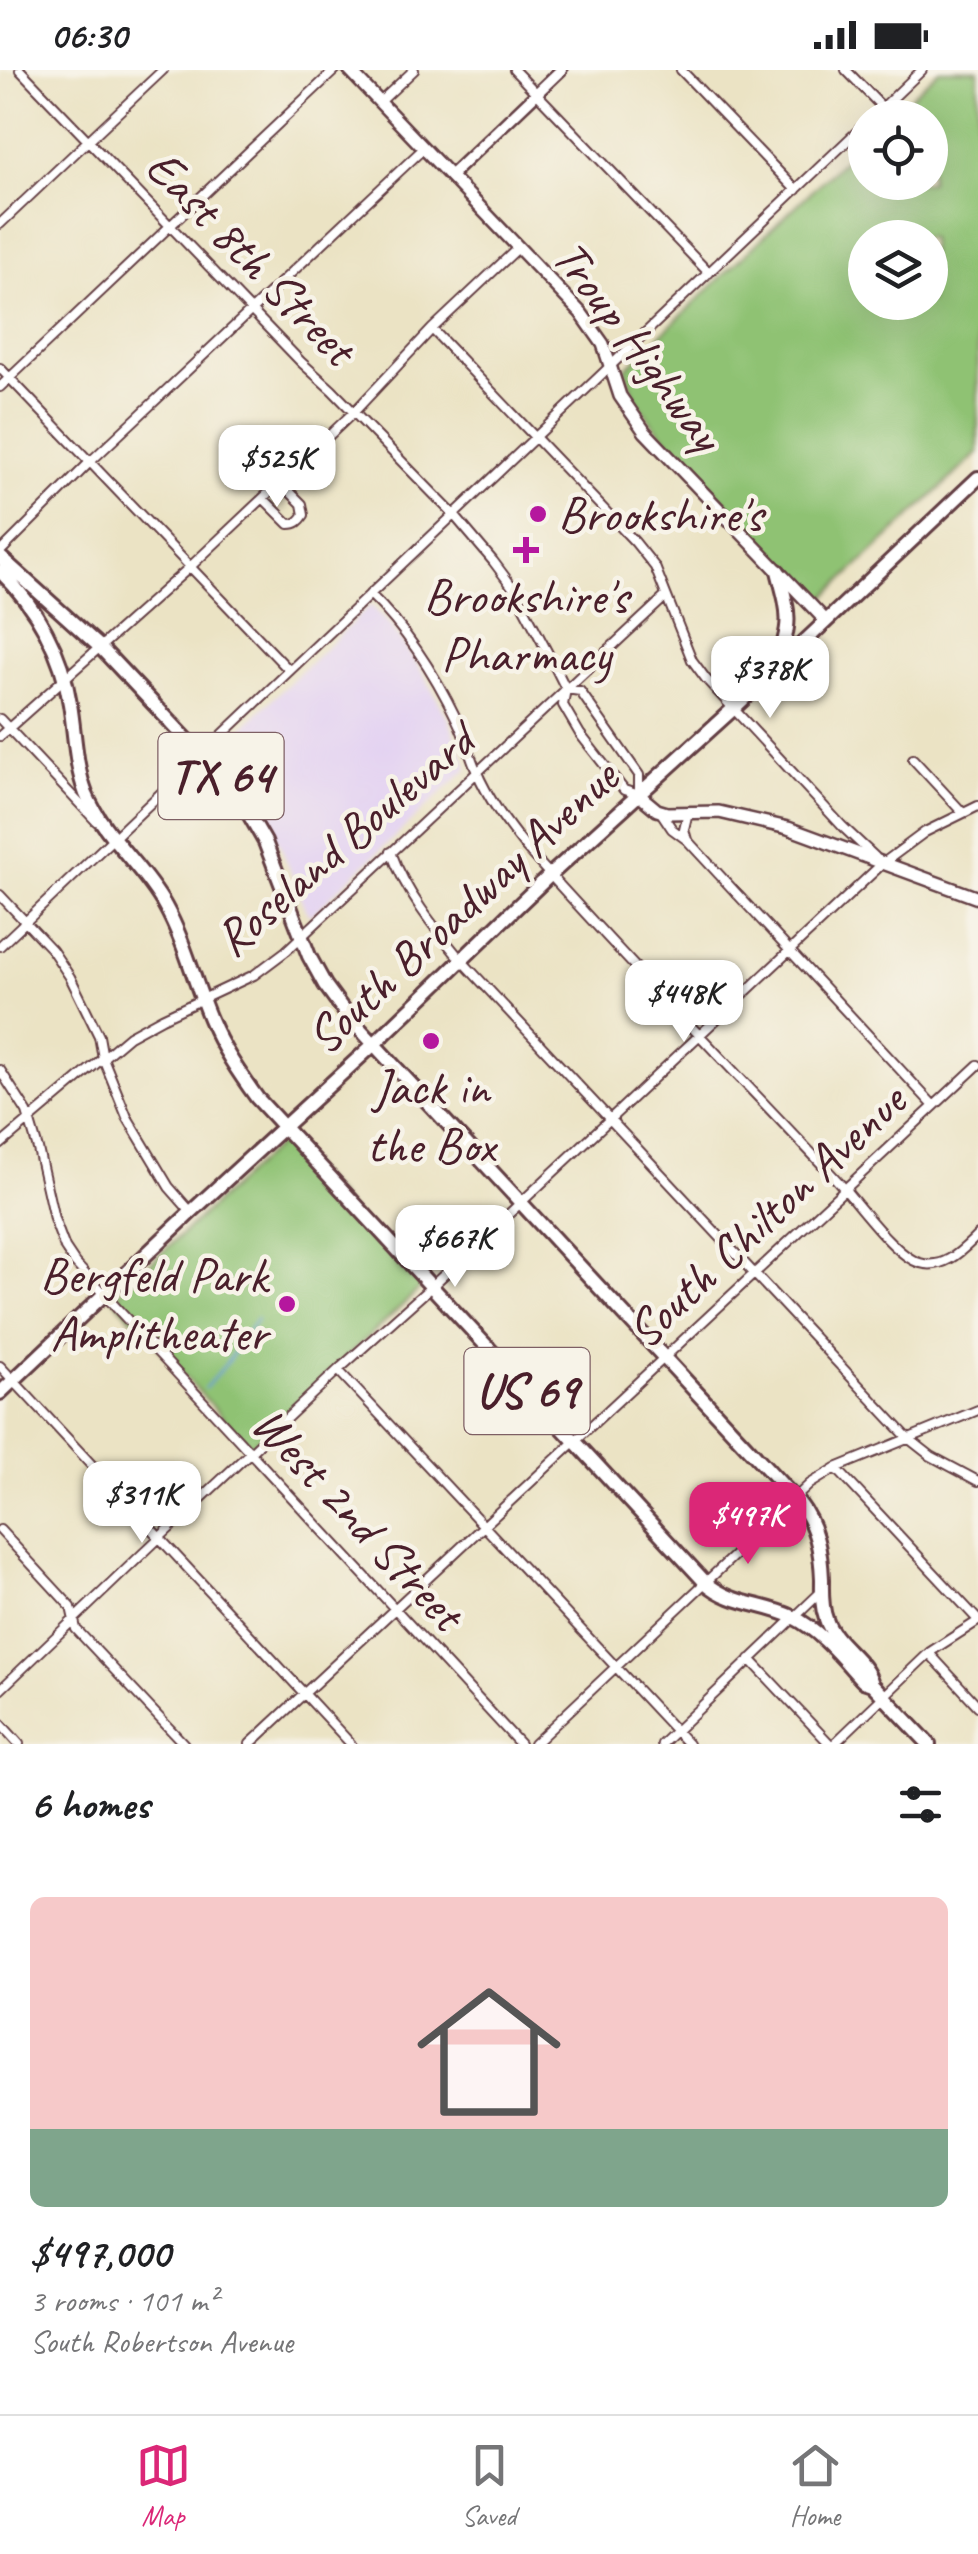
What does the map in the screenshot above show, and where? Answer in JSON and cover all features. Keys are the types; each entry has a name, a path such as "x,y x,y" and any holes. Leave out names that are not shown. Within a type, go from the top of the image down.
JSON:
{"main road":[{"name":"Troup Highway","path":"349,70 594,330 608,356 620,396 645,432 826,620"},
{"name":"South Broadway Avenue","path":"0,1393 978,478"},
{"name":"TX 64","path":"0,554 100,647 225,780 256,827 301,938 334,999 374,1045"},
{"path":"774,670 788,630 788,609 778,571"},
{"name":"TX 64","path":"0,572 39,618 65,678 81,780 89,800 168,910 227,1054 257,1098 284,1128"},
{"path":"639,795 660,812 720,812 755,818 978,898"},
{"name":"US 69","path":"374,1045 794,1498 816,1537 824,1614 829,1627 869,1674 872,1684"},
{"name":"US 69","path":"284,1128 705,1582 718,1592 794,1618 816,1632 929,1744"}],"street":[{"name":"East 8th Street","path":"20,70 454,515 514,589 566,689 563,705 580,734 624,790 639,795 639,775 580,691 566,689"},
{"path":"0,224 164,70"},
{"path":"0,387 336,70"},
{"path":"380,102 414,70"},
{"path":"514,70 709,274"},
{"path":"450,176 561,70"},
{"path":"681,70 796,190"},
{"path":"846,70 874,100"},
{"path":"890,100 922,70"},
{"path":"0,946 112,835 848,140"},
{"path":"0,554 90,460 423,148"},
{"path":"0,736 190,567 519,248"},
{"path":"432,329 636,542 655,567 692,660 706,680 882,864"},
{"path":"0,368 289,670"},
{"path":"263,498 289,524 300,521 304,515 302,504 280,482"},
{"path":"370,594 402,630 437,682 459,724 477,772 505,821 550,875 899,1251 917,1262 948,1260 978,1235"},
{"name":"Roseland Boulevard","path":"0,1145 130,1036 254,975 301,938 666,596"},
{"path":"0,718 112,835"},
{"path":"914,759 963,812"},
{"path":"0,1690 882,864 925,832 978,806"},
{"path":"660,812 934,1106"},
{"path":"686,840 684,823 688,812"},
{"path":"843,827 848,839 845,850"},
{"path":"391,852 420,908 461,960 908,1438 978,1482"},
{"path":"0,894 52,950 70,977 99,1036 103,1058 122,1106 170,1187 192,1212"},
{"name":"South Chilton Avenue","path":"250,1744 978,1066"},
{"name":"West 2nd Street","path":"0,1070 29,1119 58,1230 75,1264 520,1744"},
{"path":"0,1366 351,1744"},
{"path":"338,1370 688,1744"},
{"path":"534,1744 810,1484 836,1468 978,1410"},
{"path":"750,1659 832,1744 929,1653 978,1620 836,1468"},
{"path":"0,1530 71,1607 76,1629 184,1744"},
{"path":"662,1744 822,1591"},
{"path":"929,1653 978,1706"},
{"path":"0,1723 19,1744"}],"shaded area":[{"path":"371,605 391,626 424,675 449,720 468,768 310,916 281,847 250,791 276,765 242,728"}],"green space":[{"path":"939,70 978,70 978,453 819,603 652,423 636,399 625,369 848,156 848,200 948,200 948,100 907,100"},
{"path":"284,1139 422,1287 250,1447 113,1298"}],"waterway":[{"path":"205,1388 257,1319"}],"place":[{"name":"Brookshire's","path":"538,514"},
{"name":"Brookshire's Pharmacy","path":"526,550"},
{"name":"Jack in the Box","path":"431,1041"},
{"name":"Bergfeld Park Amplitheater","path":"287,1304"}]}
